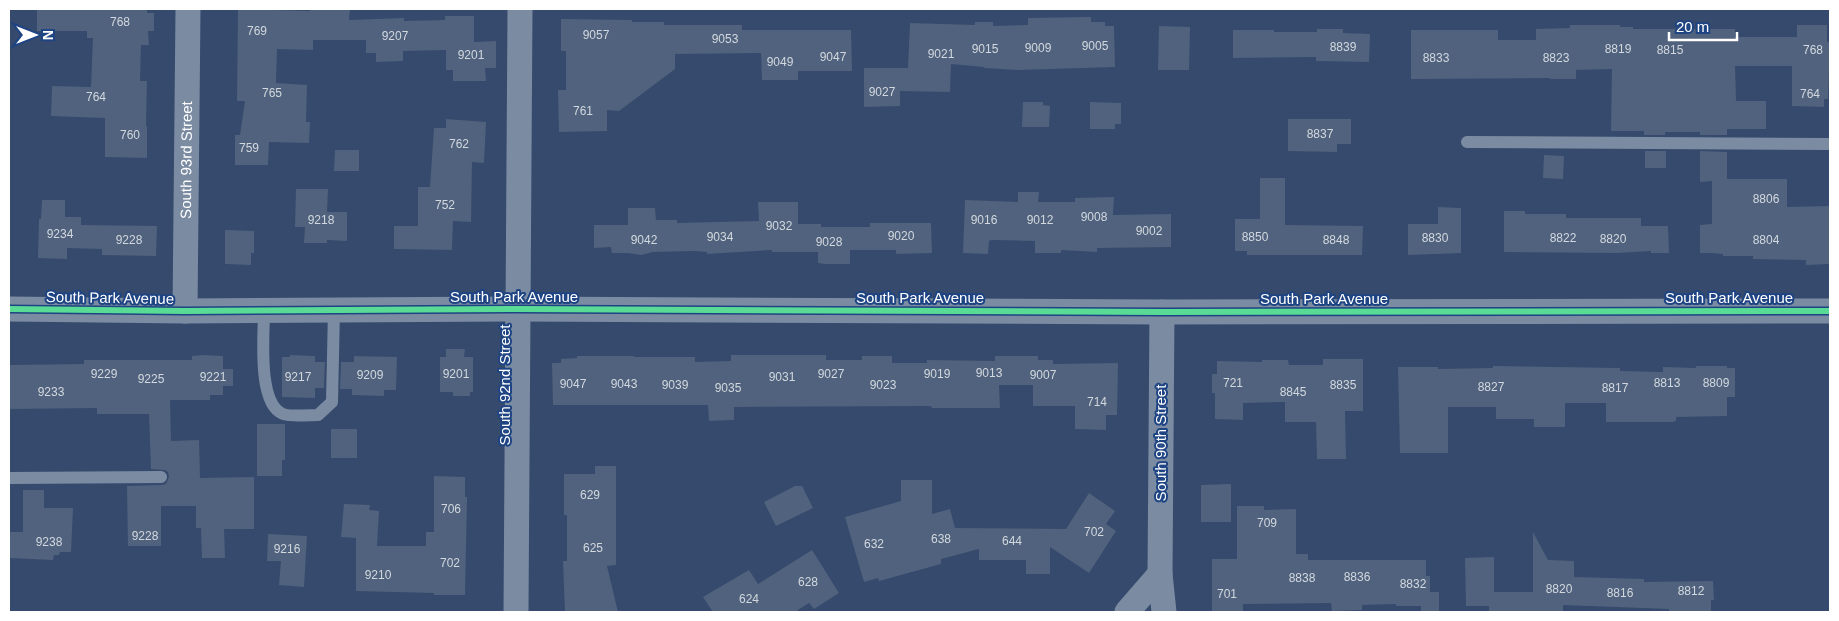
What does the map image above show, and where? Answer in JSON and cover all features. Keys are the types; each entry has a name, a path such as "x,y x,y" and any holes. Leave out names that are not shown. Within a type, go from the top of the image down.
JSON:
{"street":[{"name":"South 93rd Street","path":"185,311 188,9"},
{"name":"South 92nd Street","path":"516,612 520,9"},
{"name":"South Park Avenue","path":"9,309 185,311 1162,312 1830,310"},
{"name":"South 90th Street","path":"1162,312 1160,574 1164,612"},
{"path":"1127,612 1160,574"}],"lane":[{"path":"1466,142 1830,144"},
{"path":"264,311 266,391 274,408 284,415 318,415 332,402 334,310"},
{"path":"9,478 161,477"}],"building":[{"path":"37,9 147,9 147,13 154,13 154,31 148,31 149,45 141,45 140,81 147,81 147,158 105,157 105,118 51,116 52,86 91,87 93,38 87,38 87,31 37,31"},
{"path":"238,9 310,11 310,9 350,9 349,20 404,18 404,21 445,20 445,16 474,16 474,42 496,41 496,68 485,68 486,81 453,81 453,70 446,70 446,50 403,51 403,61 376,62 376,53 366,53 366,40 313,40 313,50 277,49 276,83 307,85 306,122 310,122 309,143 269,142 268,165 235,165 235,135 240,135 245,101 237,101"},
{"path":"1091,17 1091,22 1105,22 1105,26 1114,26 1115,67 1018,70 951,64 950,92 900,91 900,106 864,107 864,68 908,68 910,23 975,25 975,22 993,22 993,26 1028,25 1028,18"},
{"path":"561,19 632,20 632,22 664,22 664,25 742,25 742,30 851,30 852,71 798,71 798,80 762,80 761,53 675,54 675,69 619,111 607,110 607,131 559,132 558,90 566,90 566,51 561,51"},
{"path":"1570,25 1620,25 1620,27 1633,27 1633,29 1735,29 1735,37 1797,37 1797,25 1827,25 1827,42 1830,42 1828,99 1824,99 1824,107 1792,106 1792,66 1735,66 1736,101 1766,101 1766,129 1727,129 1727,135 1700,135 1700,132 1665,132 1665,135 1644,135 1644,131 1611,131 1612,69 1576,70 1576,79 1411,79 1411,30 1498,30 1498,40 1536,40 1536,29 1570,28"},
{"path":"1159,26 1190,27 1189,70 1158,70"},
{"path":"1317,29 1343,29 1343,33 1370,34 1369,62 1316,61 1316,57 1233,58 1233,30 1317,32"},
{"path":"1023,102 1043,102 1043,105 1050,106 1049,127 1022,127"},
{"path":"1090,102 1121,103 1121,124 1115,124 1115,129 1090,129"},
{"path":"446,119 486,122 484,163 472,162 471,222 453,221 452,250 394,249 394,226 418,226 418,187 430,187 434,128 446,128"},
{"path":"1288,119 1351,119 1351,144 1337,144 1337,152 1288,151"},
{"path":"335,150 359,150 359,171 334,171"},
{"path":"1645,151 1666,151 1666,168 1645,168"},
{"path":"1700,151 1727,152 1727,179 1787,179 1787,207 1830,206 1830,264 1806,265 1806,260 1753,259 1753,256 1723,256 1723,254 1700,253 1700,225 1712,224 1712,181 1700,182"},
{"path":"1544,155 1564,156 1563,179 1543,178"},
{"path":"1260,178 1285,178 1285,225 1363,226 1362,255 1247,255 1247,251 1235,251 1235,219 1260,219"},
{"path":"296,189 328,189 327,212 347,212 347,241 327,240 327,243 304,243 305,227 295,227"},
{"path":"1018,192 1039,192 1038,202 1075,202 1075,198 1114,197 1113,215 1171,214 1171,247 1097,248 1097,252 1061,250 1061,253 1035,253 1035,241 991,240 989,241 988,254 963,253 965,200 1018,202"},
{"path":"42,200 65,200 65,217 81,217 81,225 157,226 156,256 102,255 102,249 67,248 67,259 38,258 39,219 41,219"},
{"path":"758,202 798,202 798,224 821,224 821,227 870,227 870,223 931,223 932,253 896,254 896,250 850,250 850,264 825,264 818,263 818,252 772,252 772,250 707,254 707,252 694,251 653,252 641,255 612,253 611,247 594,248 594,225 628,225 628,208 655,208 656,220 677,220 677,223 759,221"},
{"path":"1438,207 1461,208 1461,253 1408,255 1408,224 1438,224"},
{"path":"1504,211 1525,211 1525,214 1566,214 1566,218 1641,218 1641,226 1668,226 1669,253 1651,253 1651,251 1617,253 1504,252"},
{"path":"225,230 254,231 254,253 251,253 251,265 225,264"},
{"path":"446,349 465,349 464,357 473,357 473,392 470,392 470,396 453,396 453,392 440,392 440,357 446,357"},
{"path":"290,355 315,356 315,362 325,362 324,388 315,388 315,398 282,397 282,357 290,357"},
{"path":"731,355 826,355 826,360 862,360 862,356 892,356 892,363 927,363 927,360 995,361 995,356 1038,356 1038,360 1053,360 1053,364 1118,363 1117,415 1106,415 1106,430 1075,429 1075,406 1033,406 1033,385 999,385 1000,408 932,408 931,406 734,407 734,420 709,421 708,405 553,405 552,363 561,363 561,359 577,358 577,356 695,357 695,362 731,361"},
{"path":"192,356 223,356 223,369 233,369 233,386 223,386 223,395 210,395 210,400 170,400 171,441 199,440 200,478 254,477 254,529 224,529 225,558 202,558 201,528 196,528 196,506 161,506 161,546 128,546 127,486 162,485 166,484 169,477 168,472 165,470 151,469 149,414 97,414 97,408 9,409 9,365 84,364 84,360 192,360"},
{"path":"354,356 397,357 396,390 384,390 384,396 352,395 352,389 340,389 341,362 354,362"},
{"path":"1323,359 1363,359 1363,411 1345,411 1346,459 1317,459 1316,422 1285,422 1285,402 1243,403 1243,420 1215,419 1215,393 1212,393 1212,374 1217,374 1217,361 1262,362 1262,360 1288,360 1289,365 1323,365"},
{"path":"1493,366 1620,368 1620,371 1663,372 1663,367 1696,368 1696,366 1727,366 1727,368 1735,368 1735,397 1727,397 1727,416 1676,417 1676,421 1672,422 1606,422 1606,403 1565,403 1565,427 1534,427 1534,419 1496,419 1496,407 1448,407 1448,453 1400,453 1398,367 1438,367 1438,369 1493,368"},
{"path":"257,424 285,424 285,460 282,460 282,476 257,476"},
{"path":"331,429 357,429 357,458 331,458"},
{"path":"595,466 616,466 616,565 607,566 618,612 565,612 563,561 567,561 567,515 564,515 564,474 595,474"},
{"path":"434,476 465,477 465,497 467,497 465,595 356,591 356,538 341,537 344,504 370,505 369,510 379,511 377,546 426,546 426,532 434,532"},
{"path":"901,480 932,480 932,514 950,509 955,528 1066,529 1089,493 1115,511 1106,524 1116,531 1089,573 1050,547 1050,574 1026,574 1026,560 979,560 979,549 941,559 941,564 879,581 878,578 864,582 845,517 901,501"},
{"path":"1231,484 1231,522 1201,522 1201,485"},
{"path":"795,486 802,486 813,508 776,526 764,502"},
{"path":"23,490 44,490 44,508 73,508 71,552 60,552 59,555 54,555 53,560 9,558 9,532 23,532"},
{"path":"1237,506 1264,506 1264,510 1296,509 1296,554 1308,554 1308,560 1426,560 1426,576 1430,576 1430,592 1439,592 1439,612 1421,612 1421,606 1396,606 1396,604 1362,605 1362,610 1332,611 1331,603 1243,604 1243,612 1212,612 1212,559 1237,559"},
{"path":"1533,532 1548,560 1574,561 1574,577 1644,579 1644,582 1713,581 1714,600 1711,600 1711,612 1669,612 1669,609 1563,605 1563,612 1489,612 1489,606 1466,606 1465,558 1494,557 1494,592 1533,592"},
{"path":"268,534 307,536 304,587 279,585 281,561 267,561"},
{"path":"812,550 839,593 814,609 809,603 795,612 713,612 703,597 749,570 758,584"}],"cycle path":[{"path":"9,309 185,311 518,309 1162,312 1830,311"}]}
